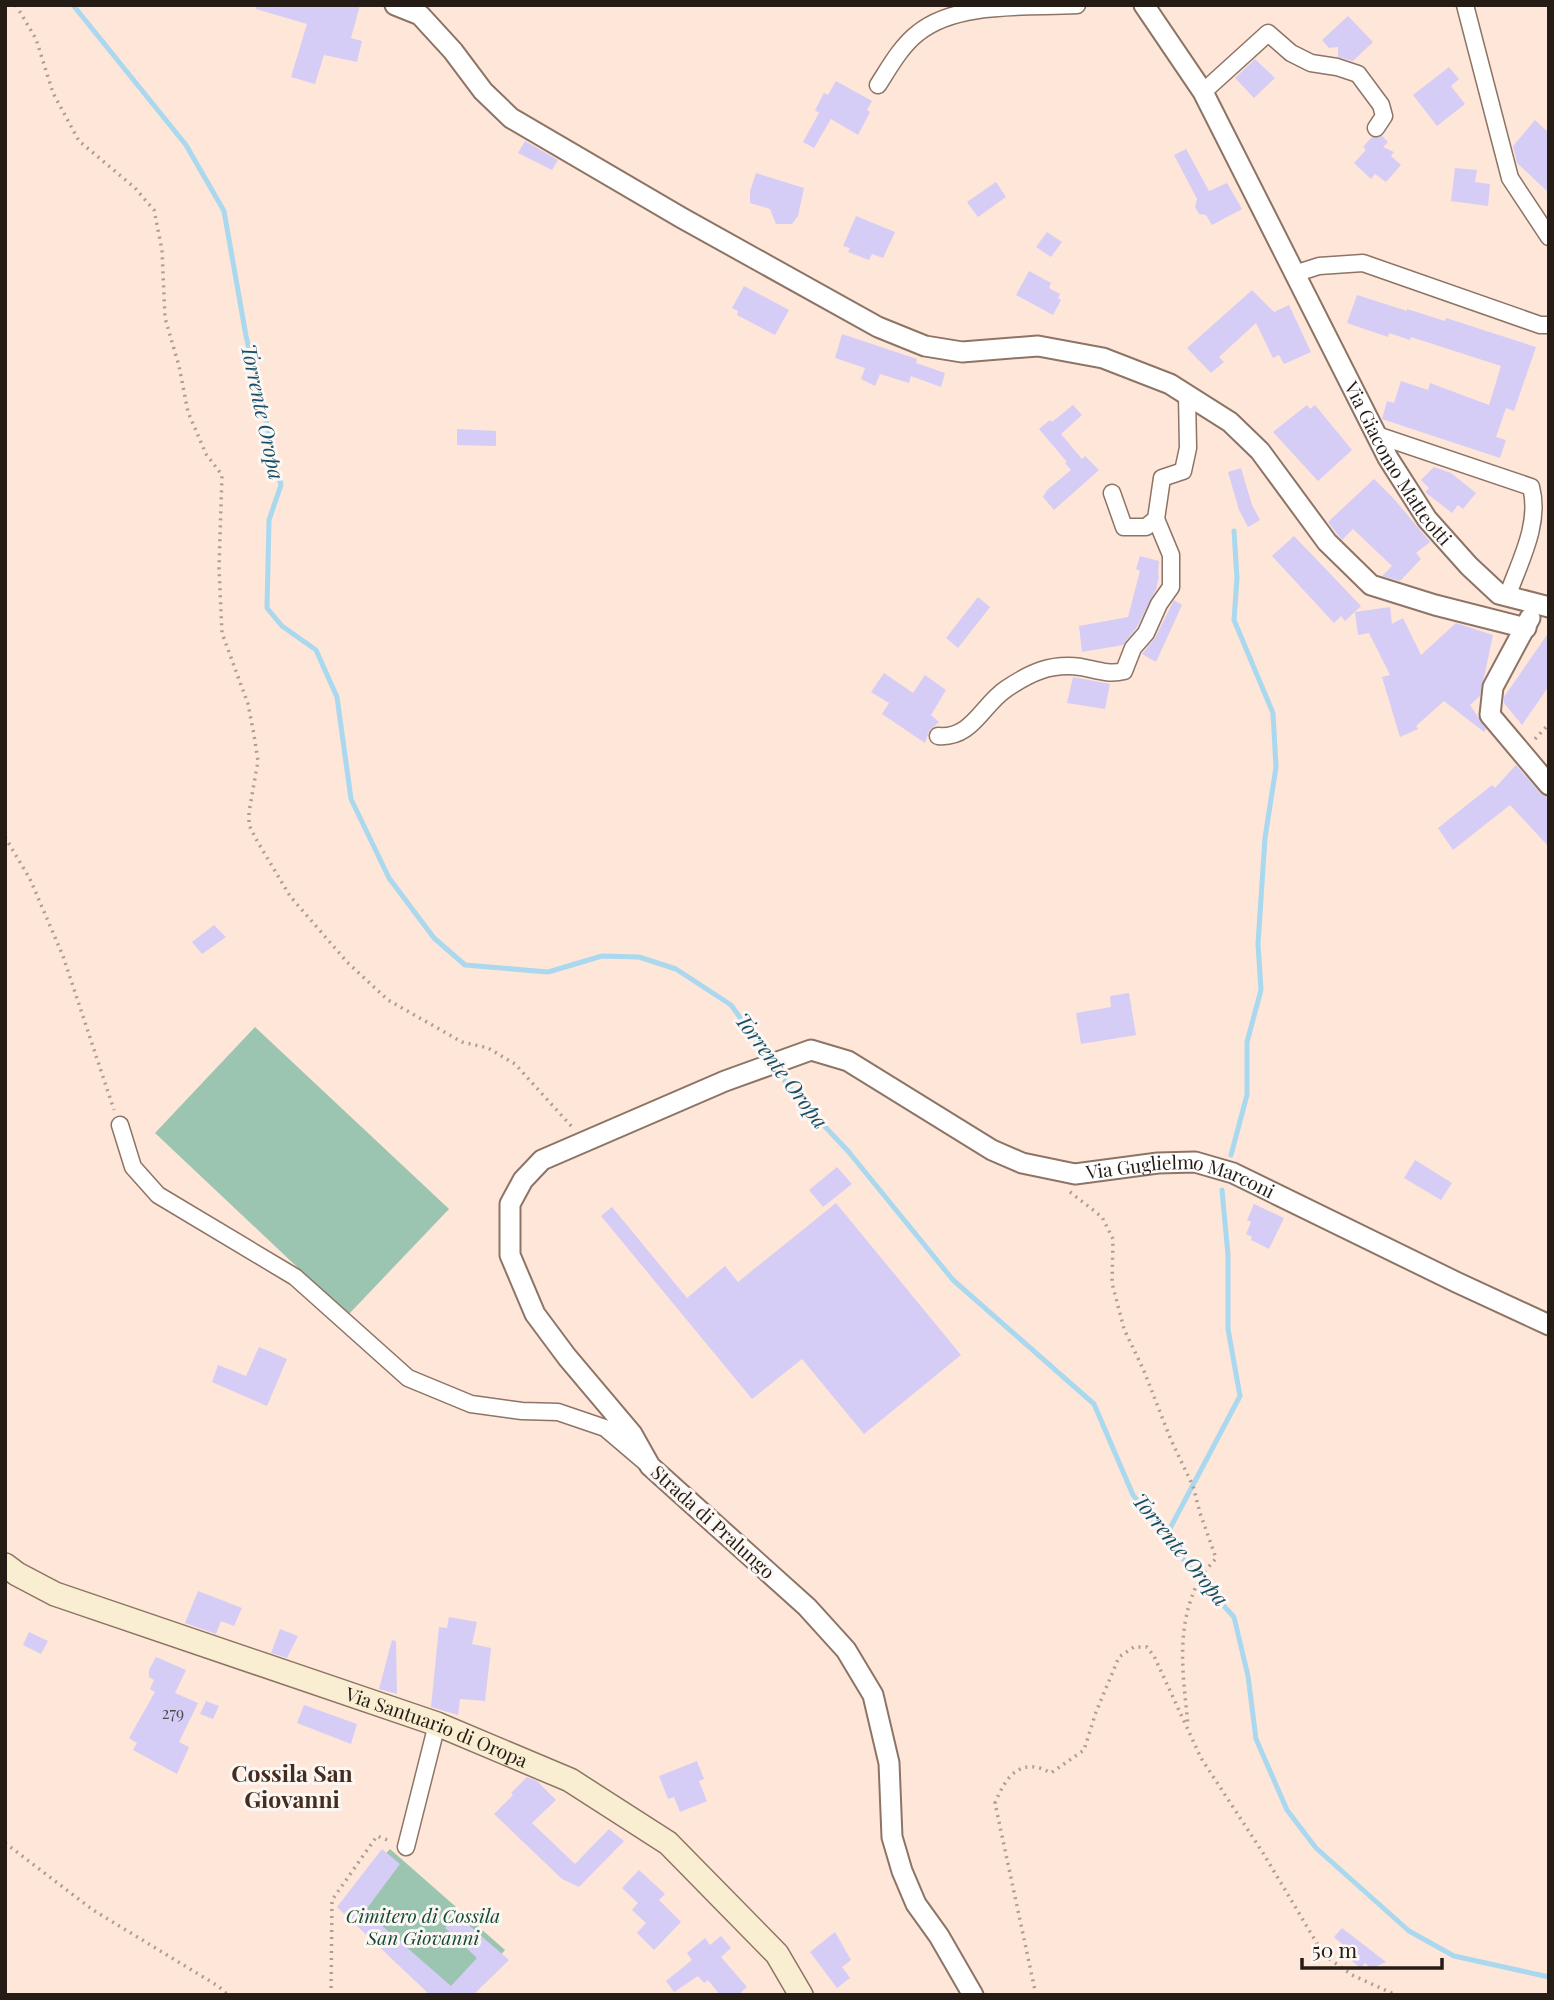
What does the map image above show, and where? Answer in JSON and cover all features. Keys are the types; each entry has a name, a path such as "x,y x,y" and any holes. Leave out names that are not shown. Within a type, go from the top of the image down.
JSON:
{"main road":[{"name":"Via Santuario di Oropa","path":"5,1565 55,1594 437,1724 570,1780 668,1843 777,1954 801,1995"}],"street":[{"path":"395,5 420,15 453,51 483,91 511,118 557,147 878,327 925,346 962,352 1038,346 1103,358 1170,384 1230,422 1260,451 1327,542 1371,585 1525,628"},
{"path":"877,85 916,33 939,19 975,11 1077,5"},
{"name":"Via Giacomo Matteotti","path":"1144,5 1203,92 1388,458 1427,519 1469,566 1499,594 1543,606"},
{"path":"1465,5 1510,178 1549,237"},
{"path":"1203,92 1268,33 1291,53 1311,63 1337,67 1357,74 1381,105 1384,116 1376,128"},
{"path":"1294,274 1319,266 1363,263 1549,326"},
{"path":"938,736 949,737 961,733 1004,690 1052,665 1081,667 1111,674 1124,671 1133,648 1146,632 1159,604 1171,587 1171,555 1156,519 1162,478 1183,471 1188,447 1187,395"},
{"path":"1377,435 1531,487 1535,503 1534,517 1507,597"},
{"path":"1112,493 1124,527 1146,527 1156,519"},
{"path":"1543,606 1525,628 1493,687 1490,715 1549,785"},
{"name":"Strada di Pralungo","path":"811,1050 725,1081 542,1160 523,1180 510,1204 510,1255 535,1314 567,1357 632,1434 650,1466 807,1607 846,1650 873,1695 889,1763 892,1837 902,1871 916,1904 939,1936 973,1995"},
{"name":"Via Guglielmo Marconi","path":"811,1050 848,1061 992,1150 1022,1163 1074,1174 1158,1163 1195,1162 1233,1173 1549,1325"},
{"path":"120,1125 133,1167 158,1195 295,1277 408,1378 471,1404 522,1411 558,1412 605,1428 650,1466"},
{"path":"406,1847 437,1724"}],"path":[{"path":"16,5 36,39 53,93 79,141 135,188 154,210 162,250 165,318 179,366 188,412 206,454 222,475 219,568 222,633 248,704 258,761 249,825 290,896 357,972 388,1000 425,1022 462,1042 488,1048 515,1064 584,1141"},
{"path":"5,837 30,879 64,956 120,1125"},
{"path":"1063,1186 1102,1217 1113,1239 1112,1283 1124,1329 1193,1486 1216,1558 1199,1579 1182,1632 1188,1731"},
{"path":"1036,1995 995,1802 1004,1783 1019,1769 1040,1767 1051,1773 1084,1750 1096,1712 1119,1657 1134,1647 1147,1647 1154,1656 1201,1758 1263,1853 1324,1955 1352,1975 1395,1995"},
{"path":"331,1995 332,1900 377,1836 406,1847"},
{"path":"5,1843 93,1910 218,1986 228,1995"}],"green space":[{"path":"255,1027 449,1209 348,1315 155,1133"},
{"name":"Cimitero di Cossila San Giovanni","path":"390,1849 505,1950 465,1995 443,1995 340,1905"}],"building":[{"path":"256,5 360,5 351,38 362,41 357,62 324,55 315,84 291,77 307,24 256,9"},
{"path":"1348,16 1373,42 1353,61 1338,57 1338,47 1329,48 1322,40"},
{"path":"1255,59 1275,78 1254,98 1235,78"},
{"path":"1449,67 1459,79 1451,86 1465,104 1437,126 1413,95"},
{"path":"836,81 872,101 867,110 870,112 858,135 831,119 814,148 803,142 819,113 815,110 824,93 828,95"},
{"path":"1535,120 1549,133 1549,193 1517,163 1513,146"},
{"path":"1382,136 1388,142 1383,147 1394,152 1391,156 1401,165 1386,182 1375,174 1371,179 1354,163 1366,150 1363,147 1372,137"},
{"path":"525,141 558,160 552,170 518,153"},
{"path":"1186,149 1209,191 1227,183 1242,209 1212,225 1206,215 1199,214 1195,207 1197,199 1174,155"},
{"path":"1455,168 1477,170 1475,182 1490,184 1488,206 1451,201"},
{"path":"756,173 804,188 798,216 792,224 776,224 770,209 750,203 750,191"},
{"path":"996,182 1006,197 978,217 967,202"},
{"path":"856,216 895,232 883,258 872,254 869,260 848,252 850,248 843,246"},
{"path":"1047,232 1062,242 1051,257 1036,247"},
{"path":"1029,271 1051,283 1049,288 1060,294 1058,298 1061,300 1053,315 1016,295"},
{"path":"744,286 789,310 775,335 737,315 738,311 732,308"},
{"path":"1252,290 1274,312 1289,305 1311,352 1284,364 1279,355 1273,358 1256,323 1219,357 1224,362 1211,373 1187,348"},
{"path":"1357,295 1445,321 1446,318 1536,347 1514,411 1506,408 1496,437 1506,440 1500,458 1382,419 1387,401 1394,403 1401,381 1428,390 1430,383 1489,405 1501,366 1411,337 1410,340 1389,333 1388,337 1347,323"},
{"path":"842,334 917,359 916,363 945,373 941,387 911,376 909,383 880,374 875,386 861,379 865,368 835,358"},
{"path":"1073,405 1082,415 1061,434 1082,459 1085,456 1099,470 1054,510 1043,497 1047,490 1071,470 1039,429"},
{"path":"1307,405 1310,409 1315,405 1352,450 1318,481 1273,432"},
{"path":"457,429 496,431 496,446 457,445"},
{"path":"1434,467 1451,473 1476,493 1463,509 1458,505 1452,513 1425,492 1429,488 1421,480"},
{"path":"1241,468 1252,505 1260,520 1248,527 1239,510 1228,472"},
{"path":"1374,479 1430,542 1416,553 1421,559 1400,581 1382,576 1392,566 1353,529 1342,540 1328,522"},
{"path":"1294,536 1361,606 1345,621 1341,616 1334,623 1272,556"},
{"path":"1140,556 1159,561 1159,576 1156,590 1137,627 1123,645 1082,652 1079,626 1128,617 1140,571 1136,569"},
{"path":"978,597 990,607 958,648 946,638"},
{"path":"1174,600 1182,605 1156,662 1142,654 1155,638"},
{"path":"1390,607 1392,624 1403,618 1421,655 1456,623 1493,635 1480,696 1470,705 1486,729 1484,732 1444,701 1416,726 1418,729 1400,737 1382,677 1390,675 1369,633 1358,635 1355,612"},
{"path":"1549,632 1549,686 1522,725 1504,703 1504,697"},
{"path":"884,673 913,693 925,675 946,690 931,715 939,722 929,731 925,743 882,714 889,703 871,692"},
{"path":"1073,677 1110,684 1105,709 1067,703"},
{"path":"1516,765 1540,793 1549,799 1549,847 1510,805 1453,850 1438,828 1492,785 1495,788"},
{"path":"214,925 226,937 202,954 192,942"},
{"path":"1129,993 1136,1035 1081,1044 1076,1013 1111,1007 1110,996"},
{"path":"1415,1160 1452,1183 1441,1200 1404,1178"},
{"path":"837,1167 852,1184 823,1207 809,1190"},
{"path":"836,1203 961,1355 864,1434 802,1359 752,1399 601,1216 612,1207 687,1298 725,1266 738,1282"},
{"path":"1254,1204 1284,1218 1269,1249 1251,1240 1252,1237 1246,1234 1251,1222 1247,1220"},
{"path":"259,1347 287,1359 267,1406 212,1382 218,1365 246,1376"},
{"path":"198,1591 242,1608 234,1626 221,1621 216,1634 185,1623"},
{"path":"449,1617 477,1622 472,1644 491,1648 485,1701 460,1699 458,1715 431,1707 439,1627 447,1628"},
{"path":"280,1629 298,1636 287,1658 271,1653"},
{"path":"29,1632 48,1641 41,1654 23,1645"},
{"path":"392,1640 396,1641 397,1694 379,1689"},
{"path":"156,1657 186,1670 175,1693 198,1703 179,1742 189,1747 177,1774 133,1750 137,1743 129,1738 155,1692 150,1689 154,1680 149,1677 149,1670"},
{"path":"206,1701 219,1706 213,1719 200,1714"},
{"path":"304,1705 357,1724 351,1744 297,1723"},
{"path":"697,1761 704,1779 699,1781 707,1801 680,1812 674,1797 668,1799 659,1776"},
{"path":"527,1777 537,1781 556,1800 532,1823 575,1864 609,1829 624,1841 579,1887 562,1879 494,1814"},
{"path":"382,1849 400,1864 365,1911 451,1986 477,1958 445,1928 457,1915 509,1960 473,1995 430,1995 337,1907"},
{"path":"639,1870 665,1894 659,1900 681,1922 654,1950 637,1933 646,1923 632,1910 638,1903 622,1888"},
{"path":"1342,1928 1386,1962 1371,1969 1365,1963 1361,1968 1344,1955 1348,1949 1334,1937"},
{"path":"835,1932 851,1960 842,1967 850,1978 837,1988 810,1952"},
{"path":"721,1936 731,1948 721,1957 747,1987 738,1995 720,1995 708,1980 704,1983 698,1976 674,1992 666,1981 692,1960 687,1953 705,1938 710,1945"}],"waterway":[{"name":"Torrente Oropa","path":"73,5 186,145 224,211 246,336 281,485 269,520 267,608 282,626 316,650 337,697 351,799 389,878 434,938 465,965 548,972 602,956 639,957 676,969 731,1005 770,1059"},
{"path":"1231,1155 1247,1095 1247,1042 1261,990 1258,944 1265,838 1276,767 1273,713 1234,620 1237,578 1234,531"},
{"name":"Torrente Oropa","path":"775,1067 795,1095 848,1151 953,1280 1094,1404 1133,1495 1199,1579 1234,1617 1248,1676 1256,1739 1287,1810 1316,1848 1409,1931 1454,1956 1549,1977"},
{"path":"1166,1536 1240,1396 1228,1329 1228,1255 1222,1190"}],"district":[{"name":"Cossila San Giovanni","path":"292,1787"}]}
